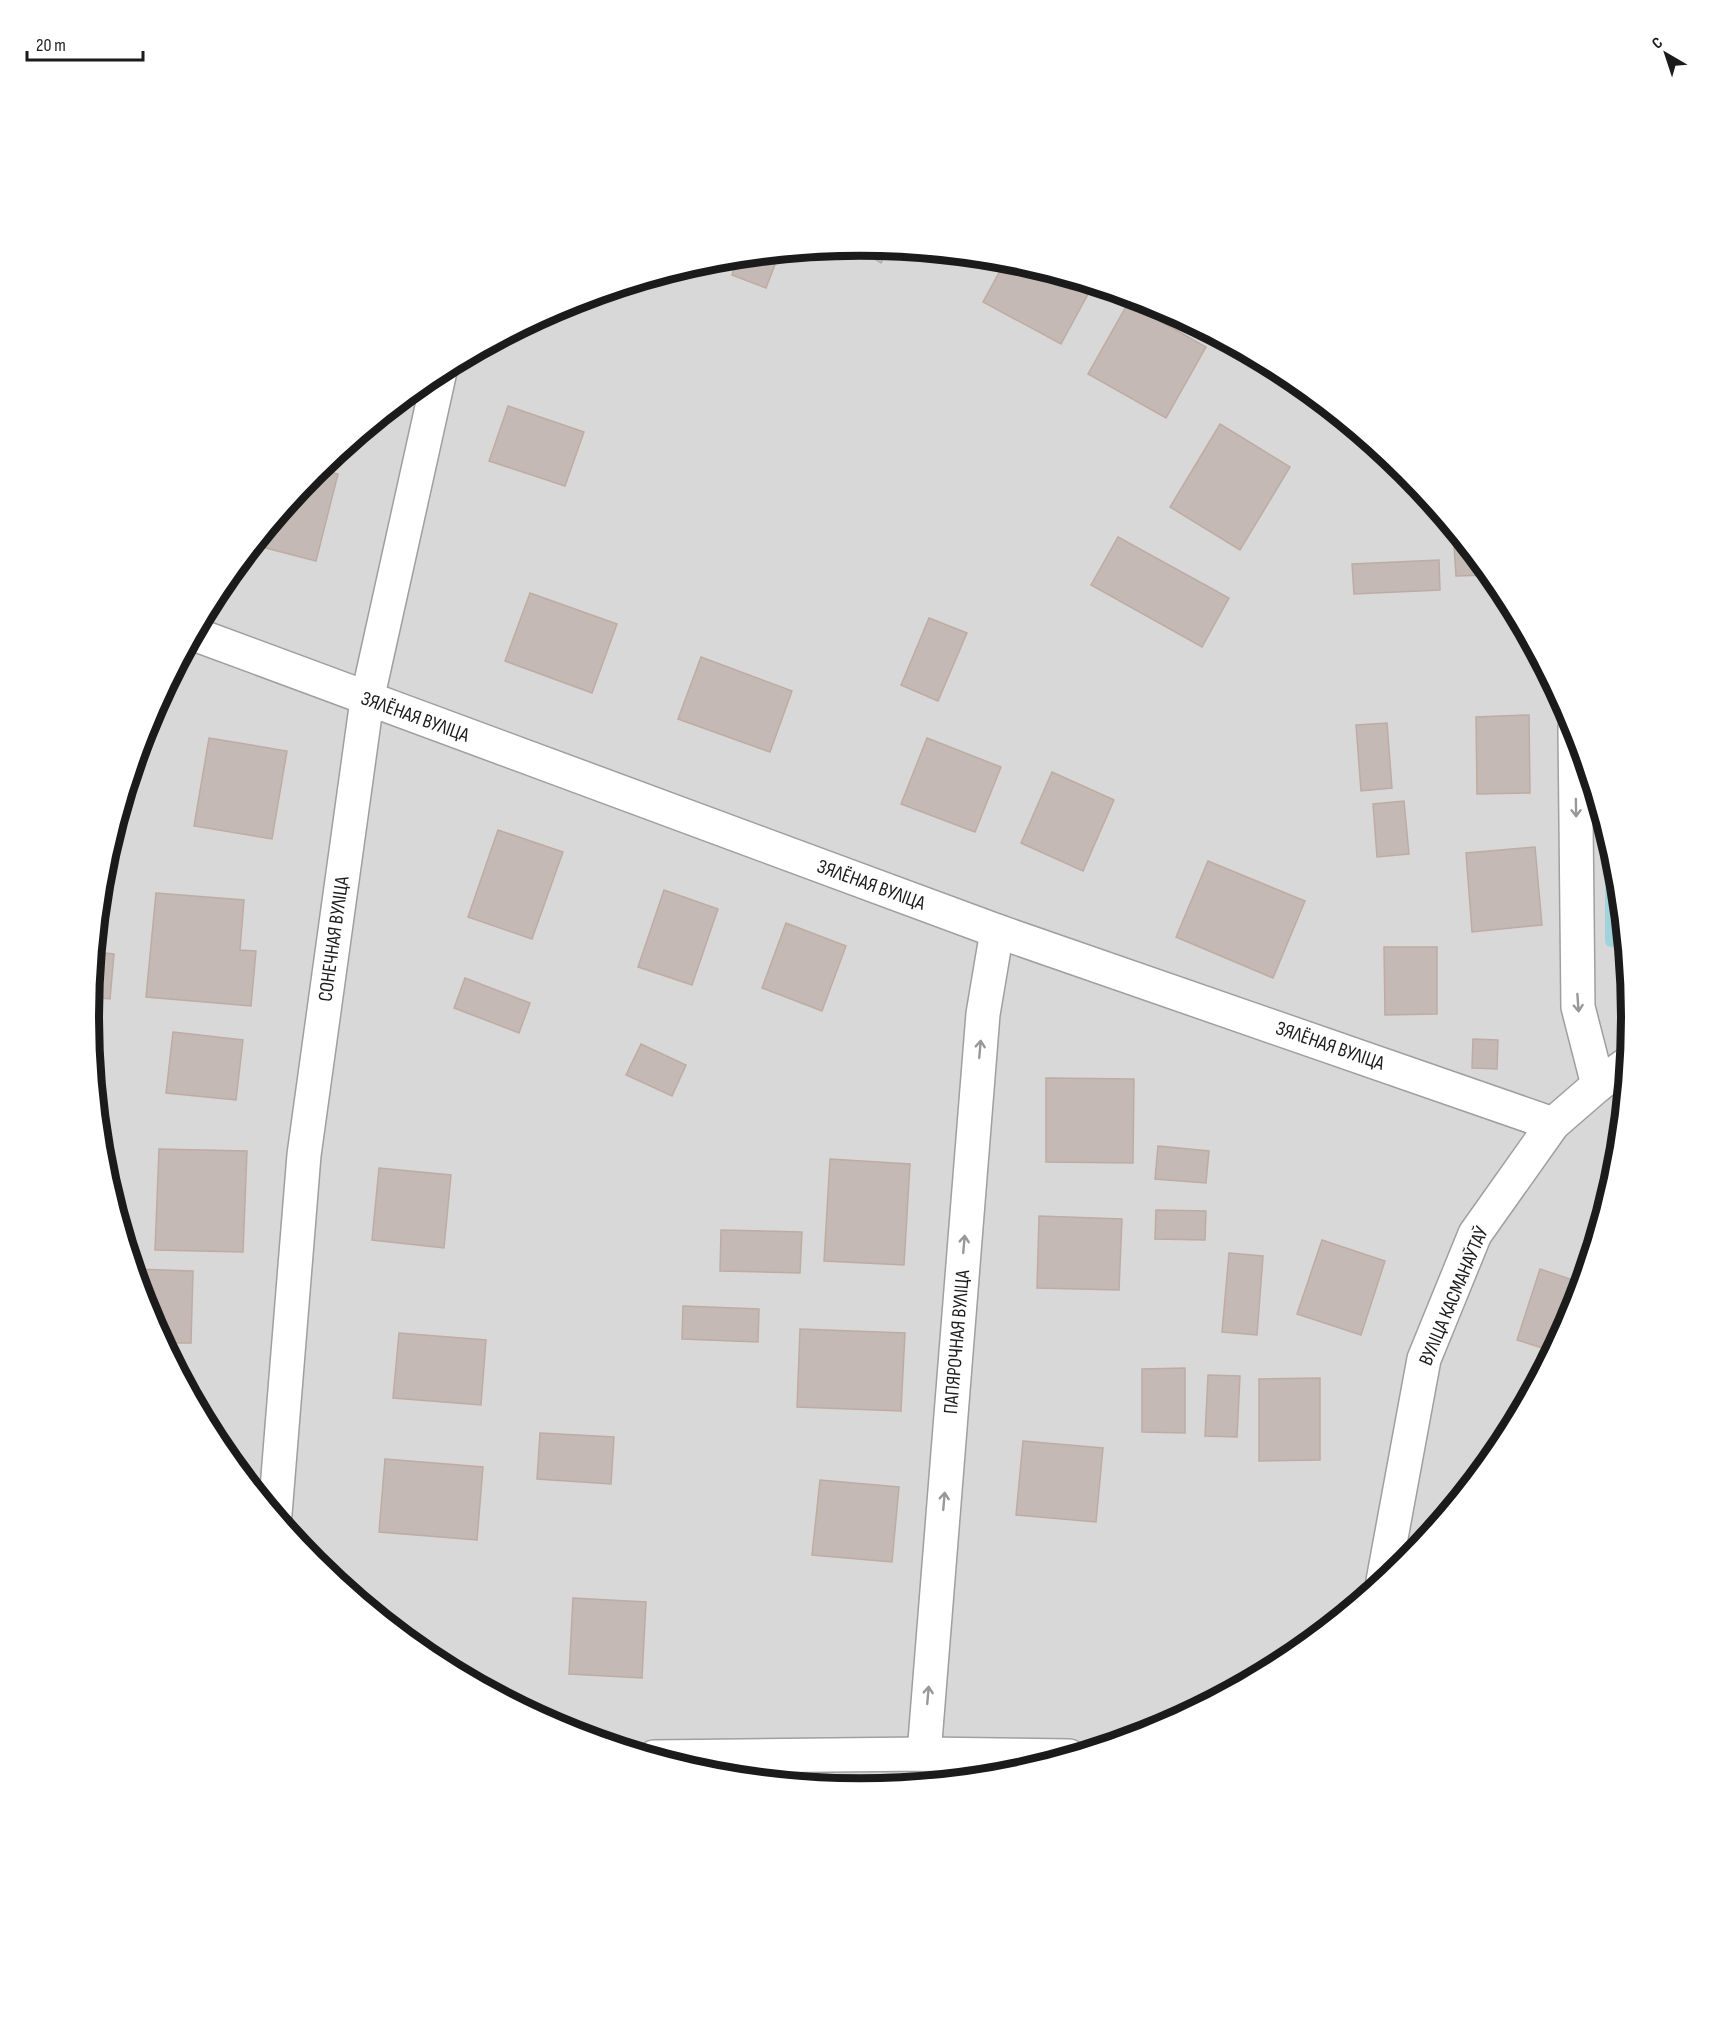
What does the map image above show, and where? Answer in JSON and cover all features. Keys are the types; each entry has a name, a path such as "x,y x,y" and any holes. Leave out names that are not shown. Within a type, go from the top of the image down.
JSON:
{"street":[{"name":"СОНЕЧНАЯ ВУЛІЦА","path":"276,1504 304,1155 367,700 437,384"},
{"name":"ЗЯЛЁНАЯ ВУЛІЦА","path":"201,637 367,700 997,931 1553,1124"},
{"path":"1575,757 1578,1007 1598,1085"},
{"name":"ПАПЯРОЧНАЯ ВУЛІЦА","path":"924,1754 983,1014 997,931"},
{"name":"ВУЛІЦА КАСМАНАЎТАЎ","path":"1386,1567 1424,1359 1475,1234 1553,1124 1619,1070"},
{"path":"684,1757 924,1754 1041,1756"}],"shaded area":[{"path":"860,256 959,263 1057,282 1105,296 1197,334 1241,358 1283,384 1362,445 1432,515 1464,554 1493,594 1543,680 1581,772 1595,820 1614,918 1619,967 1621,1017 1614,1116 1595,1214 1581,1262 1543,1354 1519,1398 1493,1440 1432,1519 1362,1589 1323,1621 1283,1650 1197,1700 1105,1738 1057,1752 959,1771 910,1776 860,1778 761,1771 663,1752 615,1738 523,1700 479,1676 437,1650 358,1589 288,1519 256,1480 227,1440 177,1354 139,1262 125,1214 106,1116 99,1017 106,918 125,820 139,772 177,680 201,636 227,594 288,515 358,445 397,413 437,384 523,334 615,296 663,282 761,263 810,258"}],"building":[{"path":"870,256 884,257 881,263"},
{"path":"776,261 766,288 732,275 735,267"},
{"path":"1001,270 1089,291 1061,344 983,302"},
{"path":"1127,305 1206,347 1166,418 1088,374"},
{"path":"508,406 584,432 565,486 489,461"},
{"path":"1220,424 1290,467 1240,550 1170,507"},
{"path":"330,472 338,474 316,561 262,547 288,515"},
{"path":"1118,537 1229,598 1202,647 1091,585"},
{"path":"1454,542 1479,575 1456,576"},
{"path":"1439,560 1440,590 1354,594 1352,564"},
{"path":"530,593 617,624 592,693 505,661"},
{"path":"929,618 967,633 938,701 901,685"},
{"path":"701,657 792,691 770,752 678,719"},
{"path":"1529,715 1530,793 1477,794 1476,717"},
{"path":"1387,723 1392,788 1361,791 1356,725"},
{"path":"209,738 287,751 272,839 194,826"},
{"path":"927,738 1001,767 975,832 901,804"},
{"path":"1052,772 1114,800 1083,871 1021,843"},
{"path":"1404,801 1409,854 1377,857 1373,804"},
{"path":"498,830 563,852 532,939 468,917"},
{"path":"1535,847 1542,925 1472,932 1466,853"},
{"path":"1208,861 1305,901 1273,978 1176,937"},
{"path":"664,890 718,909 692,985 638,967"},
{"path":"156,893 244,900 240,950 256,951 251,1006 146,997"},
{"path":"786,923 846,946 822,1011 762,988"},
{"path":"1384,947 1437,947 1437,1014 1385,1015"},
{"path":"102,953 114,954 110,999 100,998"},
{"path":"465,978 530,1003 519,1033 454,1008"},
{"path":"173,1032 243,1040 236,1100 166,1093"},
{"path":"1473,1039 1498,1040 1497,1069 1472,1068"},
{"path":"641,1044 686,1065 672,1096 626,1075"},
{"path":"1046,1078 1134,1079 1133,1163 1046,1162"},
{"path":"1158,1146 1209,1151 1206,1183 1155,1179"},
{"path":"159,1149 247,1151 243,1252 155,1250"},
{"path":"830,1159 910,1164 904,1265 824,1261"},
{"path":"379,1168 451,1175 444,1248 372,1240"},
{"path":"1156,1210 1206,1211 1205,1240 1155,1239"},
{"path":"1039,1216 1122,1219 1119,1290 1037,1288"},
{"path":"721,1230 802,1232 800,1273 720,1271"},
{"path":"1322,1240 1385,1261 1361,1335 1297,1314"},
{"path":"1229,1253 1263,1256 1257,1335 1222,1332"},
{"path":"142,1269 193,1271 191,1343 172,1343"},
{"path":"1540,1269 1574,1280 1545,1349 1517,1340"},
{"path":"683,1306 759,1309 758,1342 682,1339"},
{"path":"800,1329 905,1333 901,1411 797,1407"},
{"path":"399,1333 486,1340 481,1405 393,1398"},
{"path":"1185,1368 1185,1433 1142,1432 1142,1369"},
{"path":"1208,1375 1240,1376 1237,1437 1205,1436"},
{"path":"1320,1378 1320,1460 1259,1461 1259,1379"},
{"path":"540,1433 614,1437 611,1484 537,1479"},
{"path":"1023,1441 1103,1448 1096,1522 1016,1515"},
{"path":"385,1459 483,1467 477,1540 379,1532"},
{"path":"820,1480 899,1487 892,1562 812,1555"},
{"path":"573,1598 646,1602 642,1678 569,1674"}],"waterway":[{"path":"1611,900 1611,941"}]}
